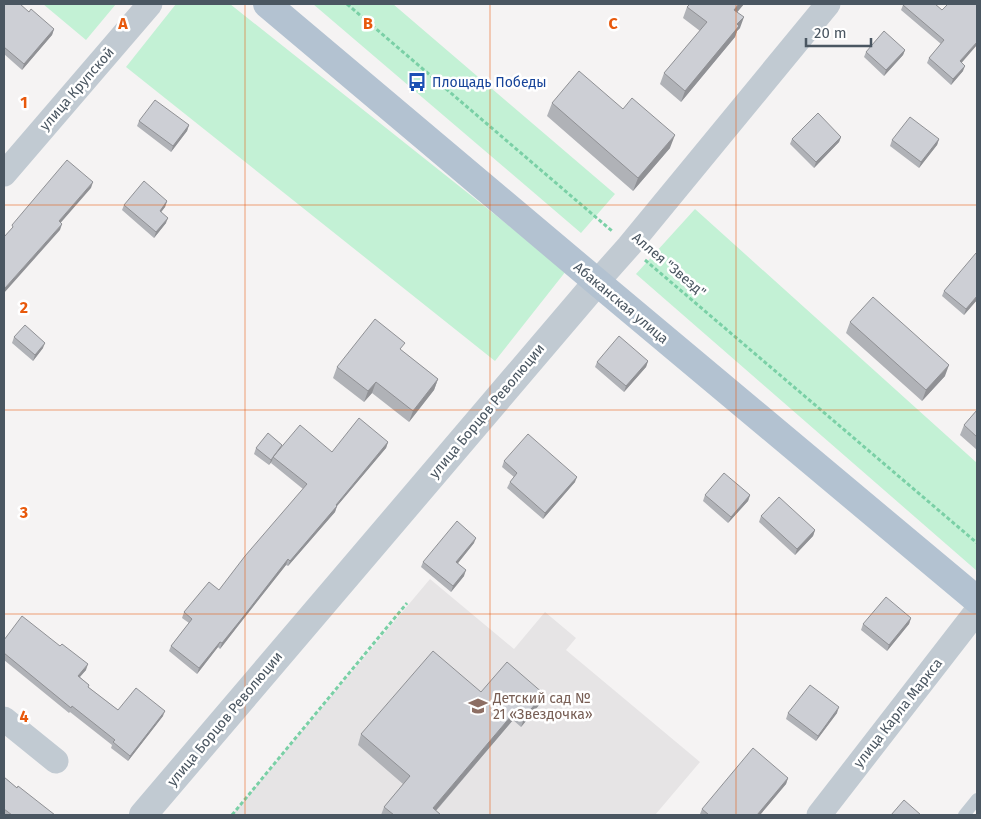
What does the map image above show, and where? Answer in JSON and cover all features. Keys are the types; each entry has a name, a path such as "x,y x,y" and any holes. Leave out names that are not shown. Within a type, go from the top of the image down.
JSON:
{"main road":[{"name":"Абаканская улица","path":"267,4 977,600"}],"street":[{"name":"улица Крупской","path":"4,174 150,4"},
{"name":"улица Борцов Революции","path":"143,815 629,246 828,4"},
{"name":"улица Карла Маркса","path":"819,815 977,612"},
{"path":"4,718 56,761"}],"lane":[{"path":"964,815 977,799"}],"path":[{"name":"Аллея \"Звезд\"","path":"347,4 977,543"},
{"path":"232,815 407,603"}],"shaded area":[{"name":"Детский сад № 21 «Звездочка»","path":"430,579 514,649 545,612 576,638 566,650 700,762 655,815 232,815"}],"green space":[{"path":"43,4 116,4 86,40"},
{"path":"176,4 230,4 566,271 495,361 126,67"},
{"path":"313,4 393,4 615,194 581,233"},
{"path":"695,209 977,463 977,571 636,274"}],"building":[{"path":"4,4 20,4 29,12 31,9 54,29 24,64 4,47"},
{"path":"690,4 739,4 734,10 744,17 737,24 739,26 685,91 664,73 707,22 687,7"},
{"path":"904,4 935,4 942,10 948,4 977,4 977,42 960,61 965,66 953,79 929,58 944,40"},
{"path":"884,31 905,50 886,70 866,52"},
{"path":"579,71 623,109 632,98 675,135 638,178 552,103"},
{"path":"155,100 189,125 173,146 139,121"},
{"path":"818,113 841,137 816,162 792,139"},
{"path":"910,117 939,139 921,162 892,140"},
{"path":"67,160 93,182 59,221 62,224 5,288 4,237"},
{"path":"144,181 167,201 160,211 168,218 156,232 124,205"},
{"path":"976,253 977,296 966,309 944,291"},
{"path":"873,297 949,365 926,390 850,322"},
{"path":"375,319 405,343 400,349 438,379 413,411 376,382 368,391 337,367"},
{"path":"25,325 45,343 35,355 14,337"},
{"path":"619,336 648,361 626,386 597,362"},
{"path":"977,410 977,437 964,425"},
{"path":"359,418 388,442 337,506 290,561 288,559 222,643 220,642 199,668 171,646 192,619 184,612 209,582 219,590 245,556 307,484 273,457 300,425 332,452"},
{"path":"268,433 282,445 271,460 256,448"},
{"path":"528,434 577,477 545,513 510,482 517,473 504,461"},
{"path":"724,473 750,495 731,517 705,495"},
{"path":"779,497 815,530 797,549 761,516"},
{"path":"457,521 476,538 456,562 466,570 453,586 423,562"},
{"path":"886,597 911,618 889,645 863,624"},
{"path":"22,616 60,646 62,644 88,664 78,676 89,685 88,687 118,710 136,688 165,711 130,756 113,742 115,740 72,706 71,708 4,653 4,640"},
{"path":"433,651 481,692 507,662 544,694 525,716 517,709 433,808 441,815 394,815 384,807 410,776 361,734"},
{"path":"810,685 839,707 818,736 788,713"},
{"path":"753,748 788,778 757,815 709,815 702,809"},
{"path":"4,777 55,815 12,815 4,809"},
{"path":"904,800 921,815 891,815"}],"place":[{"name":"Площадь Победы","path":"417,82"},
{"name":"Детский сад № 21 «Звездочка»","path":"478,706"}]}
